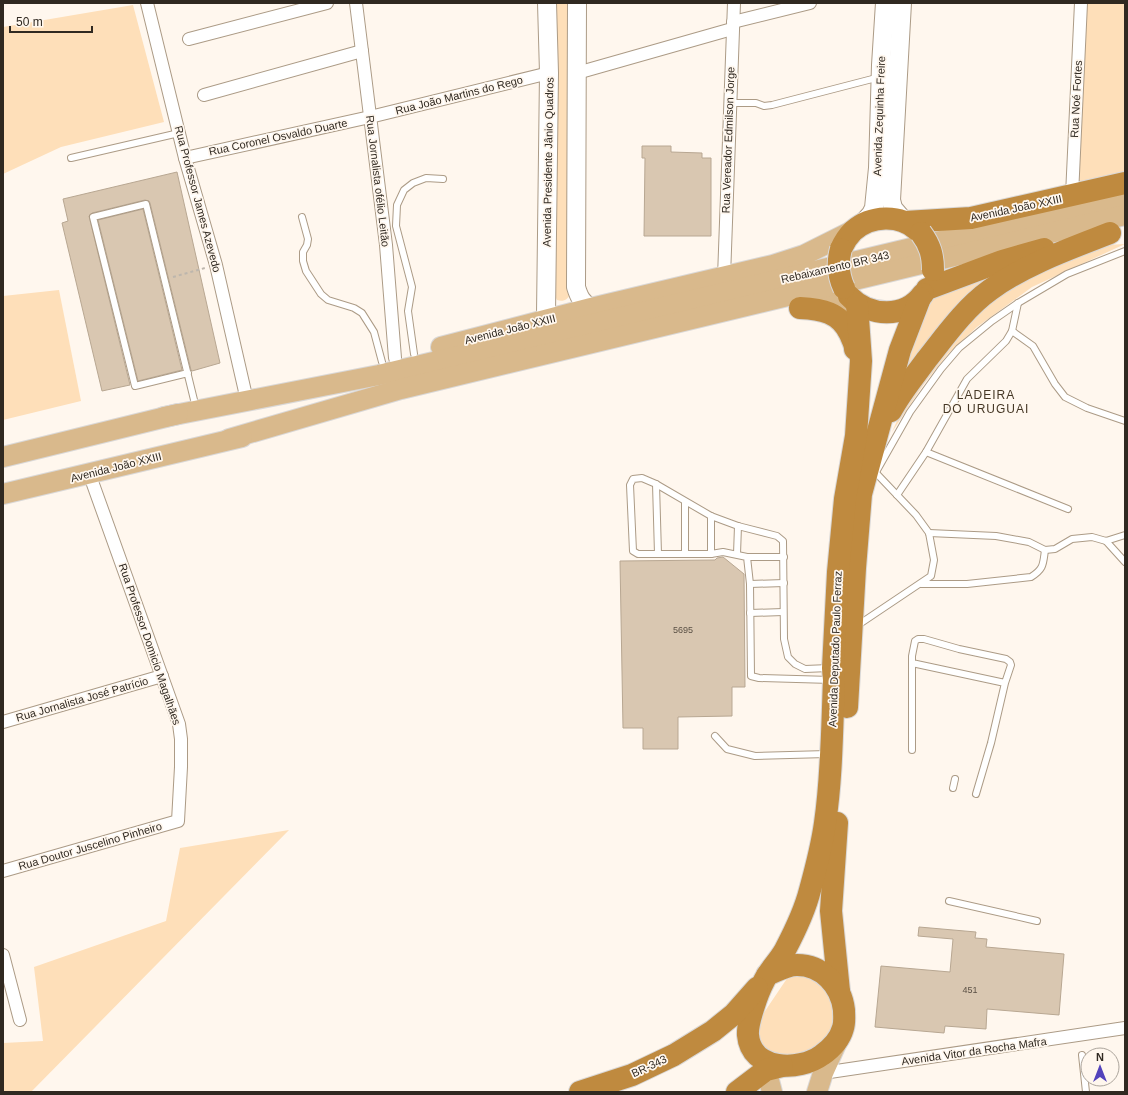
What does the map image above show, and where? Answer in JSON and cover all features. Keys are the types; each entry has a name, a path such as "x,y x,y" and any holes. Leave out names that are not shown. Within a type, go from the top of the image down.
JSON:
{"highway":[{"name":"Avenida João XXIII","path":"913,228 971,218 1125,183"},
{"path":"891,218 913,228 931,250 933,260 927,286 910,307 897,312 883,313 869,310 850,296 840,279 838,259 840,249 844,241 857,228 876,219 891,218"},
{"path":"927,286 1026,253 1118,231"},
{"path":"866,437 949,330 968,309 989,290 1012,276 1046,259 1118,231"},
{"name":"Avenida Deputado Paulo Ferraz","path":"713,1031 734,1014 766,978 784,951 810,891 825,825 831,754 838,572 845,499 866,437 927,286"},
{"name":"Avenida Deputado Paulo Ferraz","path":"839,991 832,917 832,899 846,717 859,506 866,437 861,361 850,296"},
{"path":"800,308 816,309 836,316 852,338 855,346 866,437"},
{"path":"737,1092 771,1066 794,1065 811,1061 822,1055 837,1042 842,1030 844,1022 843,1004 839,991 830,978 819,970 797,965 788,966 766,978"},
{"name":"Avenida Deputado Paulo Ferraz","path":"766,978 750,1018 747,1033 754,1053 771,1066"},
{"name":"BR-343","path":"580,1092 632,1075 674,1055 713,1031"}],"main road":[{"name":"Rebaixamento BR 343","path":"544,328 1125,197"},
{"name":"Rebaixamento BR 343","path":"568,349 1125,215"},
{"name":"Avenida João XXIII","path":"164,417 379,375 544,328 591,308 724,277 804,255 857,228"},
{"name":"Avenida João XXIII","path":"229,439 360,413 770,313 838,302 850,296"},
{"name":"Avenida João XXIII","path":"3,457 397,358 544,328"},
{"name":"Avenida João XXIII","path":"3,494 229,439 401,390 568,349"},
{"path":"817,1092 823,1073 837,1042"},
{"path":"771,1066 772,1092"}],"street":[{"name":"Rua Professor James Azevedo","path":"146,3 185,158 216,265 246,396"},
{"path":"189,39 327,3"},
{"name":"Rua Jornalista ofélio Leitão","path":"356,3 386,245 397,358"},
{"name":"Avenida Presidente Jânio Quadros","path":"544,328 546,314 549,72 548,3"},
{"path":"577,3 576,287 579,297 591,308"},
{"name":"Rua Vereador Edmilson Jorge","path":"724,277 729,103 734,3"},
{"path":"577,73 810,3"},
{"name":"Avenida Zequinha Freire","path":"885,3 891,200 893,208 913,228"},
{"name":"Avenida Zequinha Freire","path":"857,228 874,208 886,71 902,3"},
{"name":"Rua Noé Fortes","path":"1072,195 1081,3"},
{"path":"204,95 362,52"},
{"name":"Rua João Martins do Rego","path":"370,117 549,72"},
{"name":"Rua Coronel Osvaldo Duarte","path":"185,158 370,117"},
{"name":"Rua Professor Domicio Magalhães","path":"89,473 179,724 181,739 178,820"},
{"name":"Rua Jornalista José Patrício","path":"3,722 162,676"},
{"name":"Rua Doutor Juscelino Pinheiro","path":"3,871 178,820"},
{"path":"3,955 20,1020"},
{"name":"Avenida Vitor da Rocha Mafra","path":"823,1073 1125,1028"}],"lane":[{"path":"729,103 756,103 764,106 772,105 886,71"},
{"path":"71,158 179,133"},
{"path":"397,358 412,287 396,226 397,205 404,190 413,183 426,178 443,179"},
{"path":"188,373 135,386 93,217 146,204 188,373 196,409"},
{"path":"302,217 308,239 307,245 303,252 303,262 306,271 321,294 328,300 354,308 362,313 374,332 397,358"},
{"name":"Avenida Deputado Paulo Ferraz","path":"859,506 910,412 959,348 992,321 1018,303 1067,274 1125,251"},
{"path":"897,495 926,452 967,379 1006,341 1012,331 1018,303"},
{"path":"1012,331 1033,346 1050,378 1065,397 1088,408 1125,421"},
{"path":"926,452 1068,509"},
{"path":"851,629 931,576 934,560 930,533 916,515 876,473"},
{"path":"784,557 747,557 723,552 711,554 638,554 633,551 630,485 633,479 642,478 656,484 710,516 738,526 777,536 783,541 784,557 784,639 788,657 795,664 805,669 833,674"},
{"path":"656,484 658,554"},
{"path":"685,502 685,554"},
{"path":"710,516 711,554"},
{"path":"737,554 738,526"},
{"path":"930,533 996,536 1029,542 1045,550 1056,549 1072,539 1092,537 1106,541 1125,562"},
{"path":"1106,541 1125,535"},
{"path":"921,584 967,584 1030,577 1042,568 1045,550"},
{"path":"747,557 750,584 750,676 833,674"},
{"path":"750,584 784,583"},
{"path":"750,613 783,612"},
{"path":"912,750 912,656 915,641 918,639 924,639 959,649 1006,659 1011,665 976,794"},
{"path":"912,663 1005,683"},
{"path":"715,736 727,749 755,756 831,754"},
{"path":"953,788 955,779"},
{"path":"949,901 1037,921"}],"path":[{"path":"165,279 216,265"}],"shaded area":[{"path":"554,3 571,3 570,294 567,299 561,301 557,300 554,294"},
{"path":"1087,3 1125,3 1125,175 1077,186"},
{"path":"133,5 164,122 61,147 3,174 3,27"},
{"path":"1125,244 1032,287 977,327 948,354 924,384 892,432 901,412 918,383 977,311 1021,278 1106,245"},
{"path":"1013,263 945,318 895,387 932,300 974,274"},
{"path":"59,290 81,401 3,420 3,296"},
{"path":"289,830 31,1092 3,1092 3,1043 43,1041 34,967 166,921 180,848"},
{"path":"796,972 811,977 824,985 831,998 834,1014 833,1028 830,1034 802,1059 767,1051 753,1029 790,974"}],"building":[{"path":"642,146 671,146 671,152 702,153 702,158 711,158 711,236 644,236 645,158 642,158"},
{"path":"177,172 220,363 192,371 191,370 150,203 149,201 145,200 92,213 89,216 130,385 102,391 62,223 68,221 63,199"},
{"path":"143,209 182,370 138,381 98,220"},
{"path":"723,557 744,574 745,687 732,687 732,716 678,717 678,749 643,749 643,728 623,728 620,561 715,560"},
{"path":"919,927 976,932 975,938 987,939 986,947 1064,954 1059,1015 987,1009 986,1029 945,1026 944,1033 875,1027 881,966 950,972 953,939 918,936"}],"district":[{"name":"LADEIRA DO URUGUAI","path":"986,402"}]}
